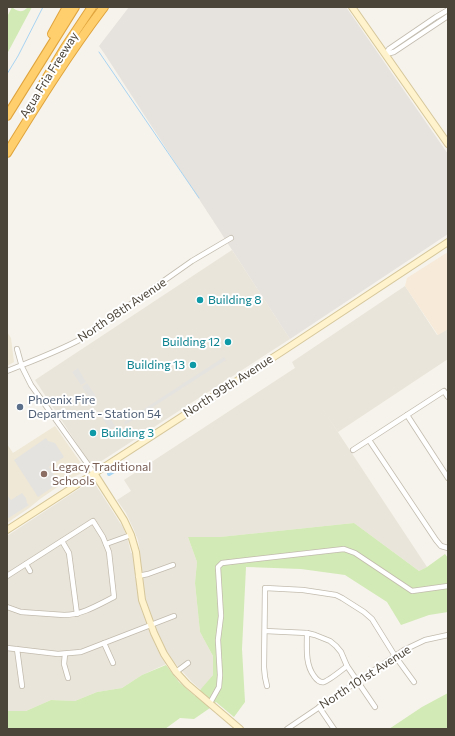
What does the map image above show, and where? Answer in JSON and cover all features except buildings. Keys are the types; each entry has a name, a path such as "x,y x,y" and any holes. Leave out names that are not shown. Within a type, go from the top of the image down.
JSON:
{"highway":[{"path":"7,109 49,40 67,7"},
{"name":"Agua Fria Freeway","path":"7,116 75,7"},
{"name":"Agua Fria Freeway","path":"7,144 64,49 92,7"},
{"path":"7,153 45,91 104,7"}],"main road":[{"path":"352,7 448,144"},
{"name":"North 99th Avenue","path":"7,530 448,242"},
{"path":"94,473 124,520 131,535 136,552 142,600 160,647 176,672 187,684 240,729"}],"street":[{"path":"386,54 389,49 448,10"},
{"path":"386,54 394,52 448,16"},
{"name":"North 98th Avenue","path":"7,371 44,357 81,339 192,261 231,238"},
{"path":"17,350 21,365 31,385 94,473"},
{"path":"353,450 444,391 448,397"},
{"path":"407,415 448,478"},
{"path":"369,440 436,540 441,546 448,548"},
{"path":"7,576 93,521 100,531 109,552 114,597 77,614 64,615 21,612 7,607"},
{"path":"106,544 131,535"},
{"path":"62,541 69,553 77,614"},
{"path":"210,703 219,687 220,675 218,640 221,616 218,567 222,563 344,550 355,553 412,591 448,586"},
{"path":"26,564 30,571"},
{"path":"138,576 173,565"},
{"path":"267,686 264,667 265,588 303,590 336,595 342,598 372,619 395,656 414,682"},
{"path":"7,648 65,654 81,652 174,616"},
{"path":"265,631 307,633 326,638 336,646 343,656 347,666 375,707"},
{"path":"307,633 308,664 316,680 321,682 326,681 347,666"},
{"name":"North 101st Avenue","path":"287,729 404,650 432,638 448,635"},
{"path":"104,643 113,663"},
{"path":"17,649 22,686"},
{"path":"65,654 64,664 68,678"},
{"path":"176,672 188,663"},
{"path":"319,707 334,729"}],"shaded area":[{"path":"129,7 346,7 448,154 448,234 290,339 99,46"},
{"path":"232,250 290,339 100,462 94,464 89,462 35,380"},
{"path":"448,252 448,329 438,335 405,286 407,278"},
{"path":"405,286 437,335 448,329 448,359 338,432 320,405 427,567 419,571 354,523 220,537 188,537 197,562 195,583 200,632 213,656 213,675 201,690 173,661 142,675 122,688 97,692 75,701 51,700 26,711 7,711 7,536 88,483 91,483 95,484 124,529 131,553 140,552 138,540 134,530 126,513 117,500 131,491 124,480 295,368 292,362"},
{"path":"7,332 11,338 14,362 7,366"},
{"path":"224,357 226,360 125,425 124,422"},
{"path":"78,368 86,382 81,385 72,372"},
{"path":"87,383 96,396 91,400 82,387"},
{"path":"107,413 115,426 110,430 101,416"},
{"name":"Legacy Traditional Schools","path":"55,426 83,466 83,472 69,479 7,523 7,444 13,453"},
{"path":"46,438 48,441 55,443 64,457 49,467 59,483 38,497 14,460"},
{"path":"22,493 29,505 7,519 7,495 11,500"}],"green space":[{"path":"12,7 20,11 28,7 32,7 7,54 7,17"},
{"path":"354,523 419,571 445,554 448,558 448,612 429,615 401,625 387,602 345,575 301,569 246,567 242,649 245,702 234,717 216,702 194,719 180,718 165,729 7,729 7,711 26,711 51,700 75,701 97,692 122,688 142,675 166,665 179,682 195,696 213,675 213,656 200,632 195,583 197,562 188,537 220,537"},
{"path":"448,693 448,729 389,729 422,707"}],"waterway":[{"path":"7,74 43,7"},
{"path":"99,52 199,198"},
{"path":"73,470 82,465"},
{"path":"109,474 119,468 130,470"}],"place":[{"name":"Building 8","path":"200,300"},
{"name":"Building 12","path":"228,342"},
{"name":"Building 13","path":"193,365"},
{"name":"Phoenix Fire Department - Station 54","path":"20,407"},
{"name":"Building 3","path":"93,433"},
{"name":"Legacy Traditional Schools","path":"44,474"}]}
